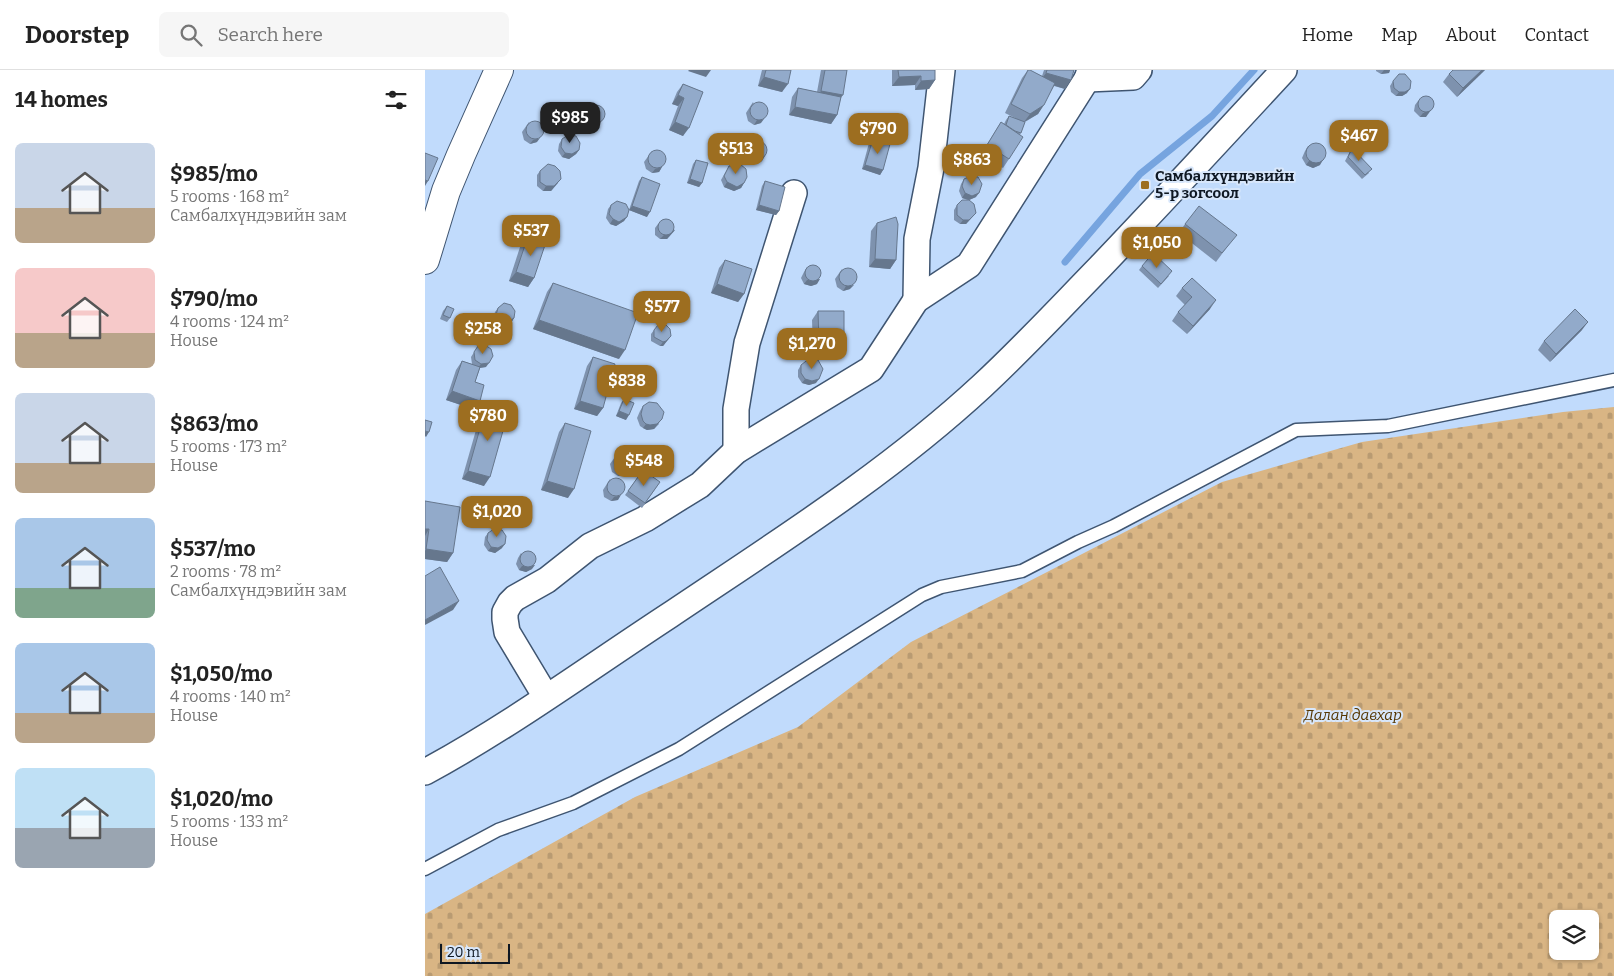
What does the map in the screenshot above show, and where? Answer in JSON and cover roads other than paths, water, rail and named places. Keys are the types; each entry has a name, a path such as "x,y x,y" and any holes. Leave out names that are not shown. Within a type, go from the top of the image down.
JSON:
{"street":[{"path":"425,260 431,215 461,155 499,70"},
{"path":"916,300 917,239 931,168 941,70"},
{"path":"546,697 507,632 505,612 510,603 515,598 547,580 591,546 645,519 700,485 736,451 871,369 916,300 969,265 1088,75 1133,77 1139,70"},
{"path":"425,772 470,748 855,490 888,465 960,405 1037,333 1164,200 1284,70"},
{"path":"736,451 736,409 747,343 794,193"}],"lane":[{"path":"425,869 498,830 573,803 679,749 921,595 941,587 1022,570 1114,526 1296,430 1388,426 1614,380"}],"waterway":[{"path":"1065,262 1140,174 1212,116 1254,70"}],"place":[{"name":"Самбалхүндэвийн 5-р зогсоол","path":"1145,185"}],"park label":[{"name":"Далан давхар","path":"1353,715"}]}
